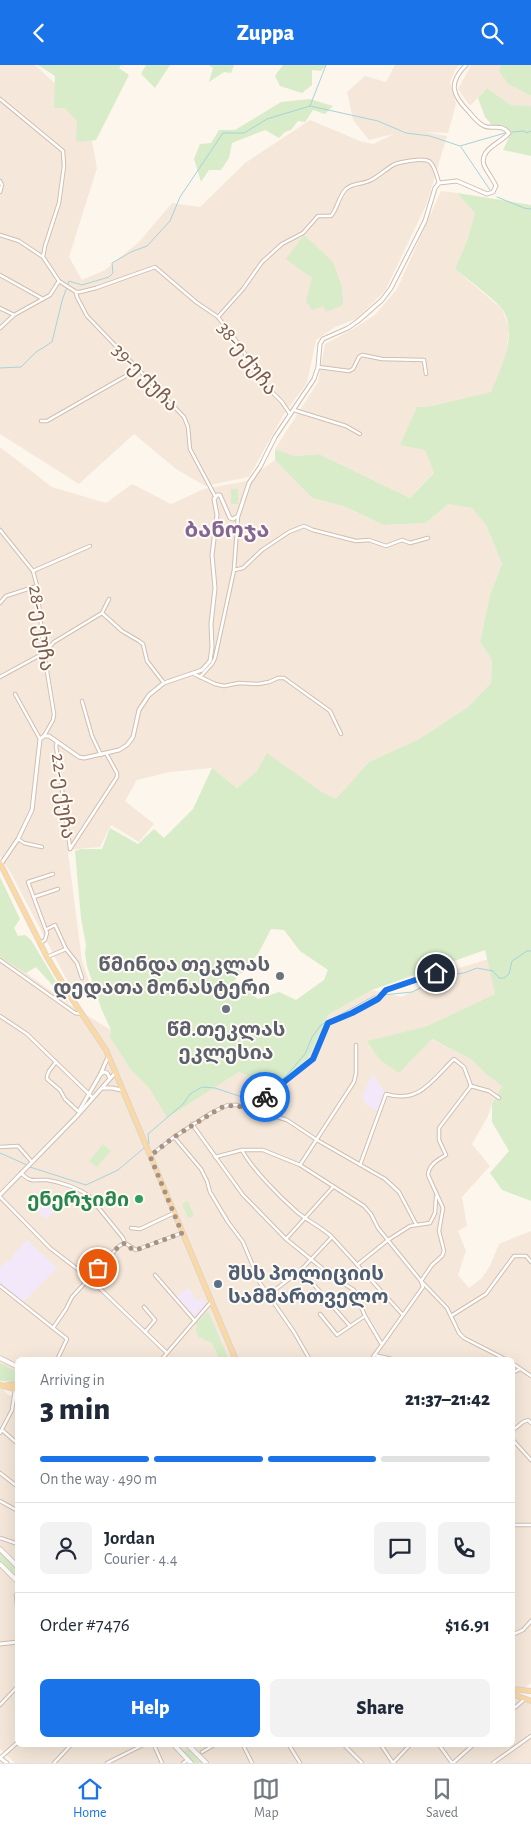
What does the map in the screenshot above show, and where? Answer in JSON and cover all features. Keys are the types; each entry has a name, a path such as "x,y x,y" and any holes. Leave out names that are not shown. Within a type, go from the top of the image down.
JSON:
{"main road":[{"path":"0,864 47,957 102,1043 235,1357"},
{"path":"0,1359 15,1366"},
{"path":"1,1386 15,1384"},
{"path":"1,1386 15,1390"},
{"path":"0,1549 15,1564"},
{"path":"0,1564 15,1579"},
{"path":"515,1689 531,1691"},
{"path":"515,1695 531,1701"},
{"path":"176,1747 190,1761"},
{"path":"179,1750 186,1749 187,1747"},
{"path":"190,1747 206,1763"}],"street":[{"path":"200,677 212,665 215,658 234,570 238,516 249,483 290,414 311,386 318,367 320,344 323,339 348,328 358,321 382,300 391,288 425,221 434,189 439,183 457,181 487,193 493,191 496,186 485,167 483,159 486,152 509,133 506,129 499,126 484,126 460,102 454,92 454,83 458,73 466,65"},
{"path":"0,99 63,151 64,166 59,203 43,257"},
{"path":"218,317 243,289 262,262 282,244 303,233 318,216 331,215 340,197 354,184 370,181 395,164 424,159 429,160 432,164 439,183"},
{"path":"0,181 2,185 0,192"},
{"path":"0,235 19,241 43,257 59,281 76,292"},
{"name":"38-ე ქუჩა","path":"76,292 96,288 155,267 196,302 218,317 243,349 258,378 276,395 290,414"},
{"path":"0,275 42,299"},
{"path":"0,328 14,315 50,295 59,281"},
{"name":"39-ე ქუჩა","path":"76,292 87,316 184,417 188,427 190,449 215,496"},
{"path":"0,308 14,315"},
{"path":"318,367 349,371 353,369 362,355 382,359 424,360 426,374"},
{"path":"41,421 47,421 138,369"},
{"path":"294,410 346,426 360,434"},
{"path":"40,739 44,736 49,736 79,757 90,758 119,749 131,740 139,710 149,695 164,683 194,674 206,666 212,655 210,624 215,588 212,555 217,515 215,496 220,495 222,497 230,518 233,519 238,516"},
{"path":"234,570 243,568 262,550 289,532 304,526 356,541 369,541 386,546 402,540 410,543 428,537"},
{"name":"28-ე ქუჩა","path":"0,530 33,571 37,585 44,653 54,715 44,736"},
{"path":"33,571 90,546"},
{"path":"0,603 6,596 37,585"},
{"path":"0,677 44,653 54,641 102,613 109,599"},
{"path":"102,613 122,631 140,641 147,661 164,683"},
{"path":"194,674 214,684 224,686 239,683 258,684 284,678 330,711 341,734"},
{"path":"0,864 18,839 32,810 40,739 15,694"},
{"path":"82,701 92,736 101,755"},
{"name":"22-ე ქუჩა","path":"57,742 70,849 117,777 117,773 106,753"},
{"path":"18,839 24,843 42,847"},
{"path":"40,943 46,937 46,929 28,883 53,874"},
{"path":"34,897 58,889"},
{"path":"46,929 55,925 66,949 77,963 82,978"},
{"path":"47,957 66,949"},
{"path":"0,960 75,1013 82,1014"},
{"path":"254,1110 263,1099 313,1059 328,1023 378,999 386,990 444,969"},
{"path":"0,1016 27,1034 93,1098"},
{"path":"300,1165 354,1081 356,1073 356,1045"},
{"path":"78,1114 108,1057"},
{"path":"360,1165 386,1094 402,1097 416,1094 426,1089 454,1059 464,1067 471,1086"},
{"path":"56,1062 49,1071 47,1079 60,1090 78,1114"},
{"path":"100,1075 114,1071"},
{"path":"114,1071 102,1089 0,1196 50,1248 90,1278 167,1353"},
{"path":"106,1072 110,1077 108,1081"},
{"path":"100,1075 102,1082 108,1081"},
{"path":"471,1086 490,1091 499,1098"},
{"path":"421,1281 444,1251 439,1231 443,1208 428,1175 431,1165 446,1155 439,1140 439,1128 471,1086"},
{"path":"102,1089 112,1088 121,1090"},
{"path":"150,1156 192,1124 228,1105 237,1105 287,1120 317,1140 385,1179 398,1192 416,1224"},
{"path":"192,1124 243,1195 286,1239 333,1277 354,1289 381,1343"},
{"path":"174,1137 200,1169 207,1181 210,1192 228,1222 243,1242 260,1283 294,1332 308,1357"},
{"path":"0,1147 18,1146 32,1163"},
{"path":"215,1157 242,1150 263,1150 300,1165 364,1206 371,1214 378,1228 421,1281 447,1308 464,1338 502,1357"},
{"path":"242,1150 248,1161 296,1211 332,1237 402,1314"},
{"path":"21,1173 33,1181 48,1180 82,1191 89,1196 125,1243 132,1249 136,1250 182,1233"},
{"path":"286,1239 334,1187"},
{"path":"358,1265 388,1240 410,1226 426,1224 432,1221 435,1213 436,1195"},
{"path":"132,1228 140,1229 174,1213"},
{"path":"267,1295 301,1270 332,1237"},
{"path":"53,1328 72,1297 107,1257 125,1243"},
{"path":"451,1316 486,1294 514,1256 526,1256 531,1262"},
{"path":"301,1270 350,1326"},
{"path":"155,1275 195,1321"},
{"path":"421,1281 423,1287"},
{"path":"0,1287 67,1339 58,1357"},
{"path":"383,1357 374,1355 423,1287"},
{"path":"423,1287 428,1287"},
{"path":"164,1357 212,1302"},
{"path":"144,1307 155,1320 145,1332"},
{"path":"320,1314 337,1335 366,1316"},
{"path":"515,1365 531,1376"},
{"path":"515,1371 520,1368"},
{"path":"15,1395 12,1410 1,1432 15,1442"},
{"path":"515,1429 528,1420 531,1423"},
{"path":"515,1442 531,1460"},
{"path":"0,1473 15,1485"},
{"path":"0,1501 15,1509"},
{"path":"515,1525 531,1525"},
{"path":"0,1538 15,1543"},
{"path":"515,1634 523,1630 531,1621"},
{"path":"0,1645 15,1642"},
{"path":"0,1705 15,1689"},
{"path":"515,1707 525,1699"},
{"path":"493,1763 531,1736"},
{"path":"6,1763 0,1758 15,1745"},
{"path":"54,1763 69,1747"},
{"path":"107,1763 139,1747"},
{"path":"155,1747 162,1763"},
{"path":"202,1752 211,1747"},
{"path":"244,1747 252,1763"},
{"path":"290,1747 300,1763"},
{"path":"346,1747 362,1763"},
{"path":"382,1747 393,1763 408,1747"},
{"path":"441,1747 453,1763 472,1747"},
{"path":"183,1763 190,1761"}],"shaded area":[{"path":"0,65 35,65 87,113 97,168 69,257 82,280 105,270 139,242 172,203 200,207 245,163 310,120 360,141 373,144 394,134 369,140 353,120 347,92 365,76 386,82 395,65 460,65 455,70 450,82 456,104 448,133 425,132 447,136 427,203 385,291 356,319 335,327 316,340 307,383 284,414 249,477 205,486 176,469 134,434 79,484 0,434"},
{"path":"471,65 501,65 500,71 508,84 531,96 531,106 511,105 487,88 470,106 458,89"},
{"path":"441,191 457,193 475,213 467,241 455,269 502,309 509,328 506,356 492,392 431,406 417,407 425,450 434,473 410,498 319,454 295,456 275,449 318,382 325,344 375,315 397,289"},
{"path":"0,447 52,487 106,503 132,484 171,504 204,489 246,481 275,460 312,498 346,507 383,525 426,523 448,504 472,508 486,525 502,564 490,595 480,642 492,660 491,683 469,706 421,738 369,762 336,800 322,792 257,771 237,788 212,768 170,772 137,780 125,801 154,824 139,842 111,825 100,847 77,849 68,852 82,961 92,990 77,999 12,875 0,856"},
{"path":"0,954 70,1005 111,1030 131,1070 149,1088 167,1118 239,1072 309,1057 328,1015 372,990 402,997 444,973 488,959 495,994 427,1026 368,1041 431,1039 472,1060 502,1086 472,1144 490,1166 462,1197 467,1226 458,1231 466,1251 458,1275 469,1288 482,1278 490,1266 499,1244 531,1231 531,1683 522,1689 515,1689 515,1357 15,1357 15,1376 0,1378"},
{"path":"374,1076 385,1093 378,1111 363,1101 364,1092 371,1077"},
{"path":"35,1191 55,1210 46,1219 25,1200"},
{"path":"27,1240 57,1268 23,1302 0,1283 0,1268 7,1261 9,1262"},
{"path":"189,1288 195,1299 203,1298 206,1305 196,1316 185,1309 176,1296"},
{"path":"0,1389 3,1389 8,1395 15,1396 15,1747 382,1747 392,1763 15,1763 0,1749"},
{"path":"515,1694 531,1698 531,1763 394,1763 383,1747 515,1747"}],"green space":[{"path":"38,65 121,65 119,68 129,75 96,140 76,142 77,121 65,108 54,108 55,76"},
{"path":"146,65 170,65 155,88 141,74"},
{"path":"209,65 234,65 231,73 224,72 209,82 213,68"},
{"path":"283,65 326,65 321,71 312,70 312,85 302,93 280,86 275,76"},
{"path":"501,65 531,65 531,96 508,84 499,71"},
{"path":"487,88 511,105 531,106 531,156 503,150 511,133 506,127 492,125 485,117 478,98"},
{"path":"310,99 333,106 325,114 313,110 305,122 298,121 291,130 285,132 279,138 265,130 232,143 229,158 221,170 209,170 201,182 194,159 200,144 211,143 219,130 235,130 281,102"},
{"path":"457,193 531,205 531,1201 502,1190 490,1173 509,1151 492,1122 492,1104 502,1086 472,1060 432,1039 399,1073 380,1060 367,1041 427,1026 495,994 485,950 372,990 328,1015 309,1057 275,1087 239,1072 167,1118 149,1088 131,1070 110,1037 111,1030 101,1008 87,966 75,851 81,849 102,849 110,828 138,844 154,829 164,838 193,809 212,768 237,788 257,771 267,753 322,792 336,799 369,762 421,738 469,706 491,683 492,660 480,642 490,595 502,564 486,525 472,508 448,504 426,523 383,525 346,507 312,498 275,460 275,449 295,456 319,454 410,498 434,473 425,450 400,445 417,407 431,406 491,392 503,362 508,341 509,330 503,310 488,295 455,269 467,241 475,213","holes":["271,929 284,930 300,951 328,970 324,980 296,1000 279,992 258,999 234,981 258,954"]},
{"path":"304,235 333,262 342,287 343,305 326,312 323,306 312,310 306,301 312,278 286,259"},
{"path":"231,489 238,489 238,504 231,504"},
{"path":"0,877 20,919 14,928 18,936 25,935 31,940 70,1005 36,967 26,973 0,957"},
{"path":"103,1144 111,1151 97,1167 89,1161"},
{"path":"188,1201 194,1216 188,1218 182,1204"},
{"path":"208,1311 228,1357 219,1357 212,1343 204,1340 202,1337 199,1338 195,1328 197,1327 196,1323"},
{"path":"0,1363 15,1371 15,1381 0,1381"},
{"path":"0,1552 15,1568 15,1576 0,1560"},
{"path":"189,1748 203,1763 195,1763 184,1752"}],"waterway":[{"path":"310,106 326,65"},
{"path":"0,368 21,367 36,352 52,342 69,281 82,285 109,277 113,273 112,263 131,252 147,246 170,221 180,197 223,133 244,133 267,119 310,106 378,121 406,133 430,136 460,146 505,133"},
{"path":"512,132 524,131 526,133 531,131"},
{"path":"461,147 490,190"},
{"path":"497,197 531,209"},
{"path":"383,995 412,992 447,975 464,973 477,968 493,971 499,978 504,978 509,974 512,961 527,951 531,951"},
{"path":"147,1145 149,1144 148,1134 183,1104 190,1094 202,1087 215,1088 251,1100 286,1076 305,1054 312,1037 321,1025 374,996 379,996"},
{"path":"30,1167 86,1185 118,1170 144,1148"},
{"path":"0,1153 27,1165"}],"way so far":[{"path":"98,1268 107,1257 125,1243 136,1250 182,1233 150,1156 174,1137 220,1108 228,1105 237,1105 254,1110 265,1097"}],"place":[{"name":"წმინდა თეკლას დედათა მონასტერი","path":"280,976"},
{"name":"წმ.თეკლას ეკლესია","path":"226,1009"},
{"name":"ენერჯიმი","path":"139,1199"},
{"name":"შსს პოლიციის სამმართველო","path":"218,1284"}],"district":[{"name":"ბანოჯა","path":"227,529"}],"route":[{"path":"265,1097 313,1059 328,1023 378,999 386,990 436,973"}]}
